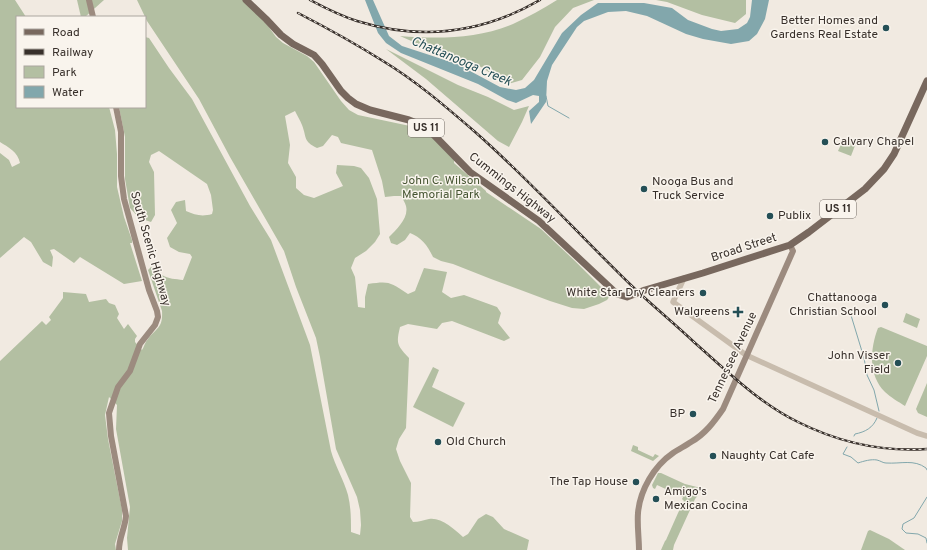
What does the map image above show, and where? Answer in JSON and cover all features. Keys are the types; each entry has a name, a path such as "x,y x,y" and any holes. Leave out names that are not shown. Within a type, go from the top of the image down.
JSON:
{"main road":[{"path":"88,0 93,16"},
{"name":"Cummings Highway","path":"246,0 281,35 293,44 314,55 348,98 356,104 370,110 409,120 430,131 470,172 538,221 617,294 627,296 655,287"},
{"name":"Broad Street","path":"655,287 790,245 809,232 864,189 884,169 894,154 927,81"},
{"name":"South Scenic Highway","path":"116,108 120,132 121,176 124,199 158,317 155,325 140,344 130,371 118,387 109,413 111,436 126,516 120,538 119,550"},
{"name":"Tennessee Avenue","path":"639,550 638,513 649,481 657,467 666,458 700,436 713,423 723,409 794,251 790,245"}],"street":[{"path":"684,278 673,302 746,355 917,433 927,436"}],"green space":[{"path":"0,0 15,0 25,16 16,16 16,108 109,108 115,130 117,187 124,217 132,240 132,243 130,243 142,281 124,284 80,257 74,263 54,249 50,250 53,257 52,267 43,262 31,242 24,237 0,258 0,153 9,160 12,167 20,163 15,153 0,142"},
{"path":"77,0 104,0 86,16 81,16"},
{"name":"John C. Wilson Memorial Park","path":"137,0 244,0 276,37 314,62 349,110 358,115 410,126 431,136 454,160 454,163 486,192 541,229 610,296 607,300 599,304 584,309 572,308 453,264 441,261 433,257 421,239 410,233 405,240 397,245 391,243 389,237 399,227 404,219 406,215 406,206 401,196 385,197 382,181 372,150 341,143 338,137 332,135 323,146 317,148 307,141 302,125 295,111 285,116 290,145 288,163 296,177 296,188 304,195 314,198 343,186 336,173 337,165 361,168 369,178 377,199 380,234 375,242 366,251 355,258 351,268 355,277 358,307 365,308 365,297 368,284 389,283 408,294 415,291 424,268 447,272 442,292 451,298 464,295 497,307 501,313 498,323 510,338 504,341 452,321 442,323 437,329 408,324 400,327 398,344 409,358 406,428 399,439 396,449 411,483 410,517 413,522 429,519 438,520 447,524 463,537 468,534 478,519 486,514 493,517 504,529 529,540 527,550 128,550 127,538 130,507 116,429 117,405 109,397 105,415 108,439 122,510 122,521 115,544 116,550 0,550 0,361 42,321 46,325 51,320 49,317 63,298 63,292 86,294 89,302 106,299 109,303 115,305 119,314 117,318 124,329 128,324 137,336 135,342 142,350 147,340 159,327 162,321 162,311 148,270 151,267 164,276 172,279 183,280 192,257 190,254 179,252 170,247 167,238 177,223 171,210 176,202 185,200 186,211 199,215 212,214 213,210 211,195 207,184 159,151 151,155 149,162 154,172 155,215 151,222 139,218 130,208 125,179 125,137 119,108 146,108 146,37 149,38 192,99 250,206 271,240 310,345 331,451 348,495 351,532 360,535 360,510 357,497 336,449 316,338 284,251 230,157 199,99 145,16"},
{"path":"557,0 594,0 573,8 555,27 540,57 522,80 508,84 473,62 434,51 400,36 429,38 457,37 486,33 513,24"},
{"path":"656,0 746,0 746,14 735,23 702,15 667,2"},
{"path":"386,49 458,85 488,97 514,110 529,106 509,147 498,141 426,79"},
{"path":"844,138 856,143 851,156 838,151"},
{"path":"906,313 920,319 917,328 903,322"},
{"name":"John Visser Field","path":"881,327 927,346 927,356 905,406 885,392 879,385 873,370 873,344 878,328"},
{"path":"433,367 439,370 432,387 465,403 453,427 413,407"},
{"path":"927,383 927,417 918,413 916,409"},
{"path":"633,445 638,447 638,450 653,457 655,454 659,456 653,461 631,451"},
{"path":"658,473 700,489 673,550 661,550 684,501 682,499 683,497 657,485 655,489 653,488 652,485"},
{"path":"870,530 889,539 905,550 861,550 868,531"}],"water":[{"path":"365,0 373,0 389,36 402,46 457,64 500,87 516,90 525,88 534,80 562,33 581,15 598,3 644,3 672,8 688,20 721,31 738,29 747,23 750,17 752,0 769,0 765,19 757,34 749,41 731,44 686,34 647,16 626,11 608,12 584,21 577,27 552,65 547,81 546,102 531,124 529,111 539,102 539,96 533,95 516,103 507,100 478,84 401,53 386,43 378,33"}],"waterway":[{"path":"546,96 548,106 569,118"},
{"path":"850,312 864,358 867,375 874,390 879,411"},
{"path":"854,436 855,434 865,431 871,427 877,418"},
{"path":"847,447 843,454 851,457 858,463 872,460 877,460 884,463 912,463 921,465 927,470"},
{"path":"927,497 914,518 903,524 902,529 906,533 918,534 926,538 927,543"}],"railway":[{"path":"310,0 333,12 357,21 405,31 428,32 474,26 496,20 540,0"},
{"path":"298,13 383,61 419,85 441,103 474,131 535,188 642,295 731,375 770,406 813,429 845,440 893,449 927,449"}],"place":[{"name":"Better Homes and Gardens Real Estate","path":"886,28"},
{"name":"Calvary Chapel","path":"825,142"},
{"name":"Nooga Bus and Truck Service","path":"644,189"},
{"name":"Publix","path":"770,216"},
{"name":"White Star Dry Cleaners","path":"703,293"},
{"name":"Chattanooga Christian School","path":"885,305"},
{"name":"Walgreens","path":"738,312"},
{"name":"John Visser Field","path":"898,363"},
{"name":"BP","path":"693,414"},
{"name":"Old Church","path":"438,442"},
{"name":"Naughty Cat Cafe","path":"713,456"},
{"name":"The Tap House","path":"636,482"},
{"name":"Amigo's Mexican Cocina","path":"656,499"}],"water label":[{"name":"Chattanooga Creek","path":"461,62"}]}
